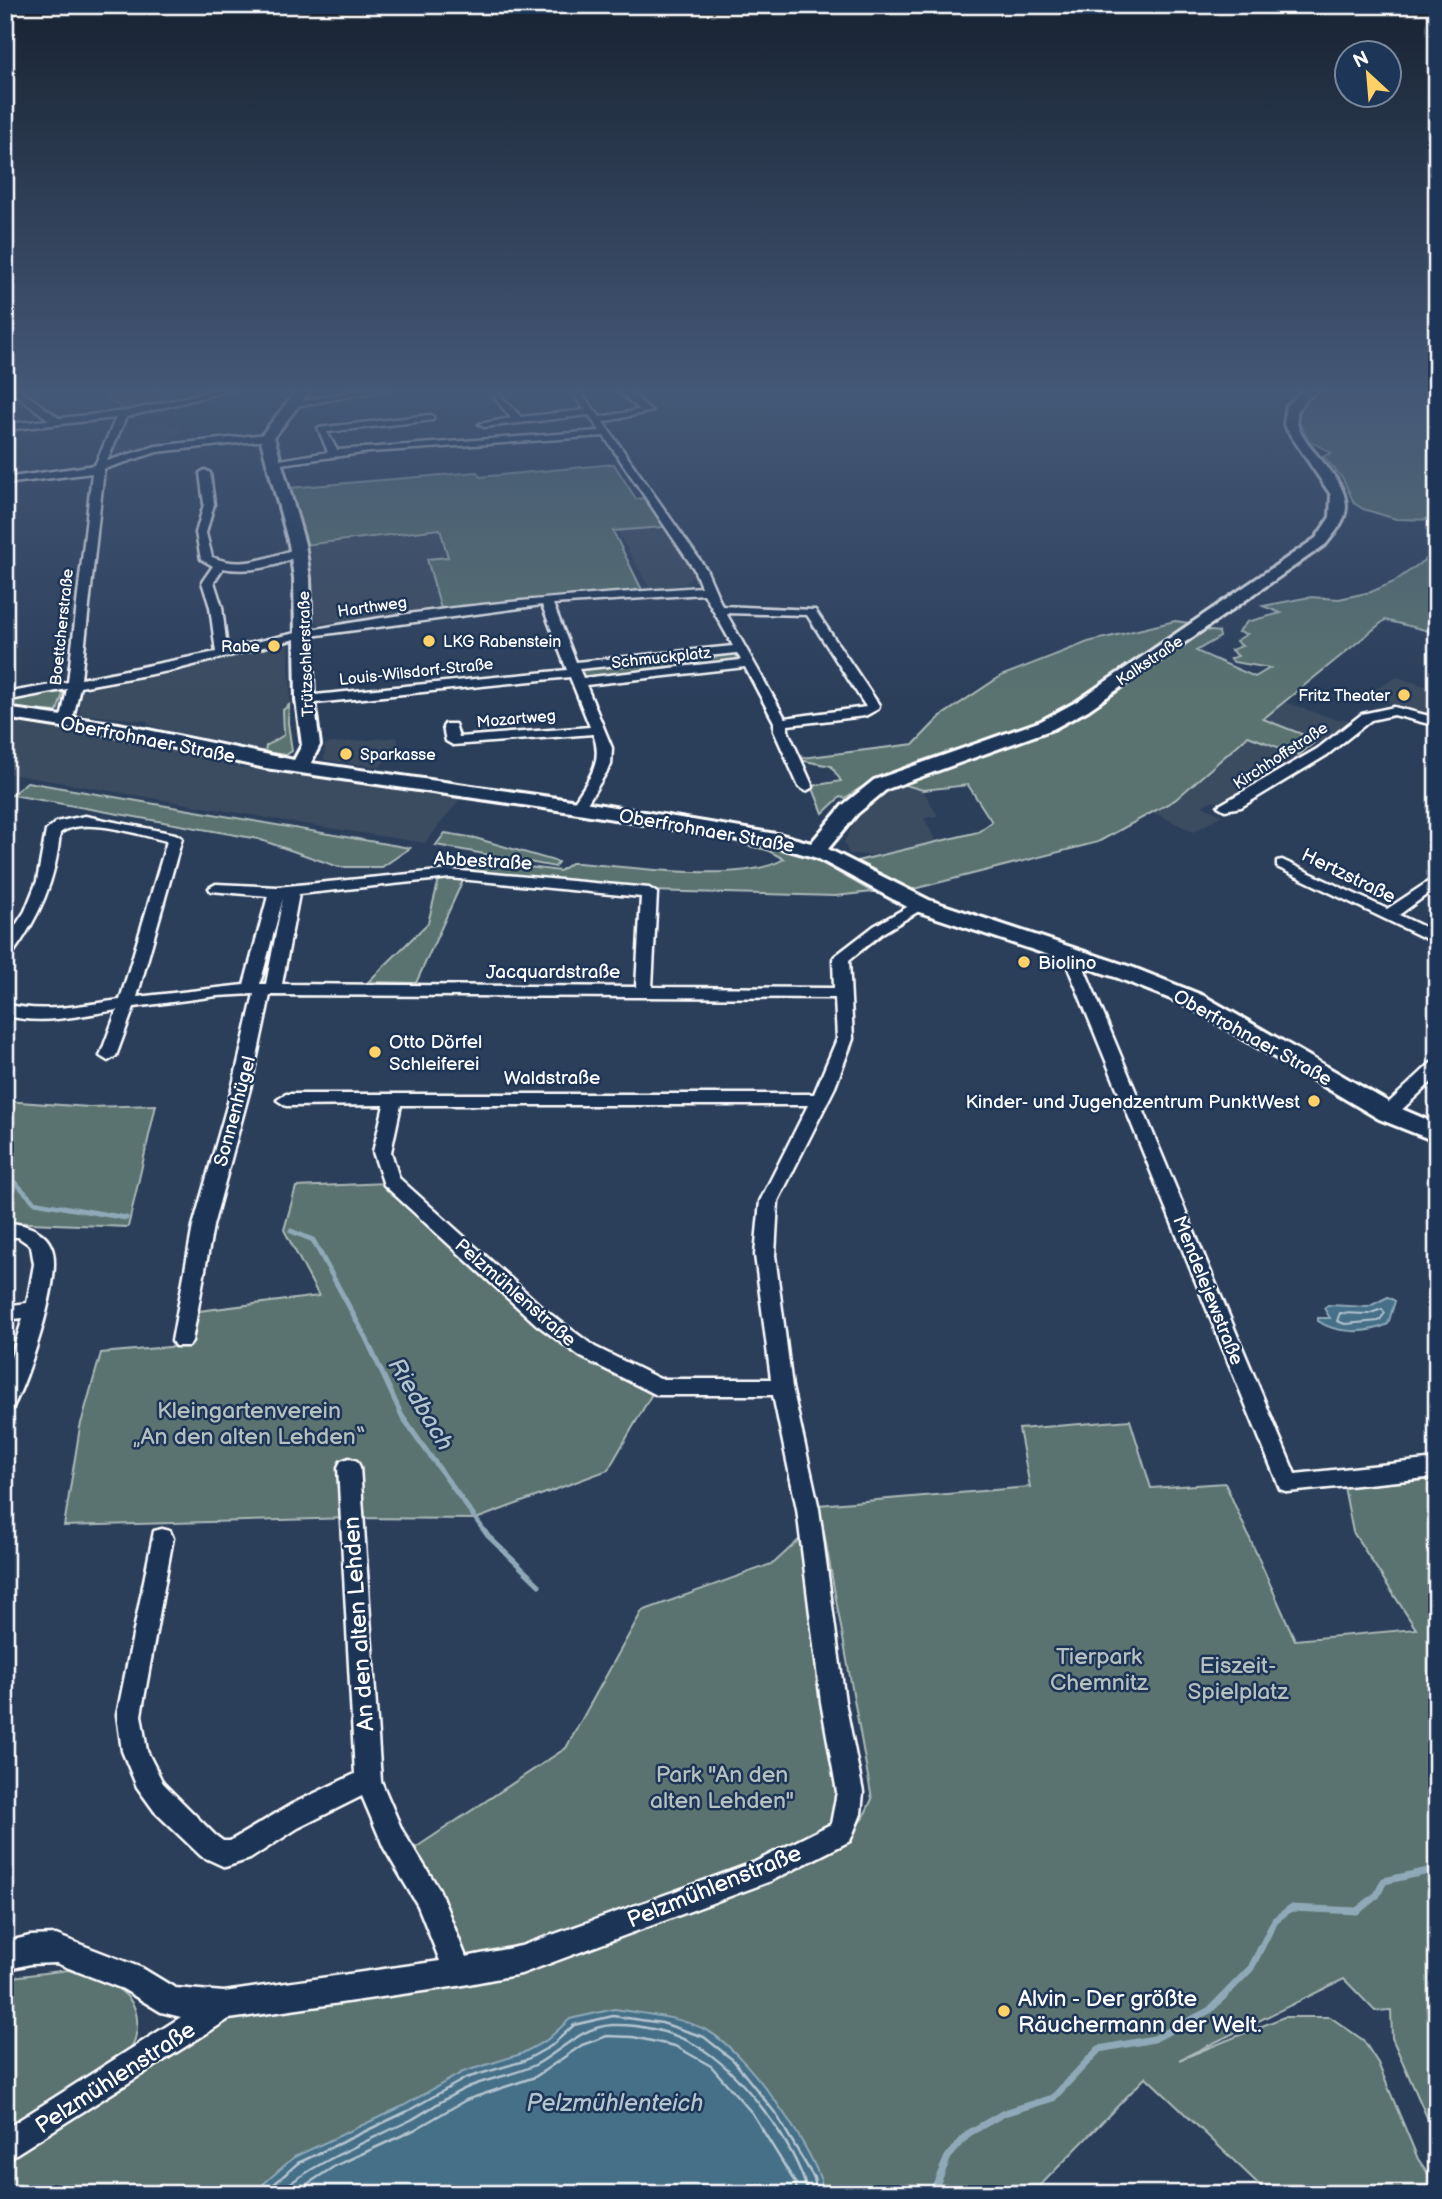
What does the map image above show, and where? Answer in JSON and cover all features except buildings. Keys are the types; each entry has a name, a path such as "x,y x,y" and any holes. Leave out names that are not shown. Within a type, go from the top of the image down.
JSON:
{"main road":[{"name":"Trützschlerstraße","path":"281,492 298,551 305,617 305,700 311,745 300,767"},
{"name":"Kalkstraße","path":"815,851 848,809 869,790 893,778 1047,725 1082,706 1291,563 1332,529 1339,504 1337,492"},
{"name":"Oberfrohnaer Straße","path":"5,713 119,730 235,757 578,807 782,841 815,851 921,905 1081,958 1196,1001 1388,1113 1437,1134"}],"street":[{"name":"Boettcherstraße","path":"63,721 68,714 74,685 96,492"},
{"path":"207,492 209,504 201,533 207,559 219,565 266,562 298,551"},
{"path":"648,492 688,548 708,590 750,663 781,722 781,731 806,787"},
{"path":"219,565 208,582 216,607 222,654"},
{"name":"Harthweg","path":"5,697 222,654 303,633 546,601 708,590"},
{"path":"546,601 573,674 605,748 604,765 578,807"},
{"path":"719,609 811,612 873,705 872,709 865,712 781,722"},
{"name":"Schmuckplatz","path":"573,674 741,649"},
{"name":"Schmuckplatz","path":"573,674 750,663"},
{"name":"Louis-Wilsdorf-Straße","path":"305,700 573,674"},
{"name":"Kirchhoffstraße","path":"1225,806 1236,804 1310,760 1367,717 1394,711 1435,720"},
{"name":"Mozartweg","path":"450,727 453,741 597,730"},
{"path":"5,953 30,919 48,874 53,831 61,825 85,820 171,836 176,842 127,1004 108,1056"},
{"name":"Hertzstraße","path":"1282,864 1437,939"},
{"name":"Abbestraße","path":"216,888 285,891 450,874 649,893 644,993"},
{"path":"1388,916 1437,880"},
{"name":"Sonnenhügel","path":"182,1341 203,1226 243,1085 285,891"},
{"name":"Pelzmühlenstraße","path":"5,1956 30,1950 56,1949 132,1978 171,2003 224,2006 458,1972 521,1961 762,1872 841,1832 848,1814 850,1792 834,1702 808,1509 782,1387 765,1255 769,1201 826,1087 845,1040 841,960 879,929 921,905"},
{"name":"Mendelejewstraße","path":"1081,958 1077,970 1288,1483 1437,1468"},
{"name":"Jacquardstraße","path":"5,1009 20,1014 44,1015 262,990 842,993"},
{"path":"1388,1113 1437,1068"},
{"name":"Pelzmühlenstraße","path":"394,1098 382,1152 391,1181 543,1319 588,1352 657,1387 782,1387"},
{"name":"Waldstraße","path":"286,1100 818,1099"},
{"path":"5,1230 18,1229 34,1237 43,1252 44,1277 5,1403"},
{"path":"5,1313 33,1309"},
{"name":"An den alten Lehden","path":"349,1467 369,1781 393,1839 429,1898 458,1972"},
{"path":"162,1538 129,1715 130,1742 137,1765 155,1797 210,1848 225,1854 242,1850 296,1813 369,1781"},
{"name":"Pelzmühlenstraße","path":"5,2146 224,2006"}],"shaded area":[{"path":"665,527 697,571 686,583 651,590 617,531"},
{"path":"440,529 448,557 427,560 441,609 317,624 304,545"},
{"path":"288,641 291,706 288,723 293,747 286,755 166,730 149,725 147,721 79,714 81,693 90,686 164,672"},
{"path":"1397,677 1437,690 1437,713 1426,715 1386,701 1387,695 1374,690"},
{"path":"1284,702 1335,719 1347,719 1349,723 1324,743 1262,720"},
{"path":"5,718 111,735 238,767 462,797 425,843 5,773"},
{"path":"1248,736 1305,757 1229,802 1211,801 1202,806 1222,815 1194,832 1154,813 1175,800"},
{"path":"397,737 399,745 380,767 324,760 325,744"},
{"path":"902,784 923,790 938,816 924,818 937,842 873,855 849,854 844,842 856,820 880,794"}],"green space":[{"path":"290,492 631,492 636,499 647,498 665,527 613,531 642,590 441,609 427,559 448,557 440,529 304,545"},
{"path":"1349,492 1437,492 1437,520 1396,519 1363,509 1354,503"},
{"path":"1437,551 1437,633 1385,620 1263,719 1317,740 1299,755 1248,736 1175,800 1098,842 906,891 857,861 978,832 992,822 968,785 923,790 902,784 886,791 881,789 1089,709 1203,630 1219,632 1220,637 1196,651 1255,677 1270,668 1234,662 1230,659 1238,656 1231,650 1242,646 1236,641 1247,634 1238,632 1247,622 1281,613 1263,606 1310,597 1339,599 1371,592 1394,582"},
{"path":"1175,621 1189,623 1096,689 1057,712 889,773 845,798 840,797 823,813 812,786 841,781 831,766 794,759 914,744 941,716 1001,676 1088,642"},
{"path":"741,649 749,663 577,682 570,666"},
{"path":"63,693 57,712 5,708 5,701"},
{"path":"289,705 288,723 292,751 286,755 265,752 266,746 284,735 283,710"},
{"path":"27,782 410,848 382,867 339,867 258,839 12,795"},
{"path":"445,833 475,838 558,862 555,867 436,845"},
{"path":"742,841 813,858 872,892 835,896 648,891 457,871 455,865 489,862 560,871 571,863 579,863 714,872 765,867 784,859 767,850 740,844"},
{"path":"464,878 416,983 368,982 428,923 439,879"},
{"path":"5,1101 89,1107 156,1105 128,1227 5,1222"},
{"name":"Kleingartenverein „An den alten Lehden“","path":"386,1183 504,1289 653,1392 608,1470 476,1519 351,1518 64,1526 80,1427 101,1353 192,1345 199,1311 319,1296 284,1230 296,1187"},
{"path":"1130,1420 1151,1488 1225,1483 1295,1640 1416,1629 1353,1532 1344,1487 1437,1479 1437,2140 1392,2038 1391,2010 1375,2011 1344,1979 1179,2060 1284,2017 1330,2017 1363,2040 1378,2063 1418,2159 1437,2186 1437,2194 1269,2194 1146,2077 1032,2194 5,2194 5,2155 234,2012 450,1979 844,1840 863,1818 872,1799 819,1505 1030,1487 1019,1429"},
{"name":"Park \"An den alten Lehden\"","path":"802,1537 822,1646 841,1832 458,1972 403,1856 566,1748 642,1611 774,1563"},
{"path":"68,1970 103,1981 132,2002 137,2026 134,2043 128,2052 5,2136 5,1978"}],"water":[{"path":"1388,1297 1395,1301 1388,1324 1380,1327 1352,1331 1334,1328 1318,1321 1318,1318 1330,1318 1324,1308 1328,1305 1368,1307"},
{"name":"Pelzmühlenteich","path":"614,2009 686,2022 708,2031 723,2042 760,2081 795,2130 819,2176 824,2194 252,2194 294,2157 403,2106 463,2072 521,2054 547,2040 570,2019"}],"waterway":[{"name":"Riedbach","path":"5,1178 16,1183 34,1202 73,1209"},
{"name":"Riedbach","path":"63,1207 126,1218"},
{"name":"Riedbach","path":"291,1231 313,1240 366,1338 402,1416 423,1446 488,1536 539,1585"},
{"path":"932,2194 948,2157 969,2133 1004,2113 1053,2098 1099,2049 1154,2039 1210,2010 1251,1968 1275,1920 1291,1908 1357,1911 1377,1895 1384,1881 1437,1869"}],"place":[{"name":"LKG Rabenstein","path":"429,641"},
{"name":"Rabe","path":"274,646"},
{"name":"Fritz Theater","path":"1404,695"},
{"name":"Sparkasse","path":"346,754"},
{"name":"Biolino","path":"1024,962"},
{"name":"Otto Dörfel Schleiferei","path":"375,1052"},
{"name":"Kinder- und Jugendzentrum PunktWest","path":"1314,1101"},
{"name":"Alvin - Der größte Räuchermann der Welt.","path":"1004,2011"}],"park label":[{"name":"Tierpark Chemnitz","path":"1099,1669"},
{"name":"Eiszeit- Spielplatz","path":"1238,1678"}]}
